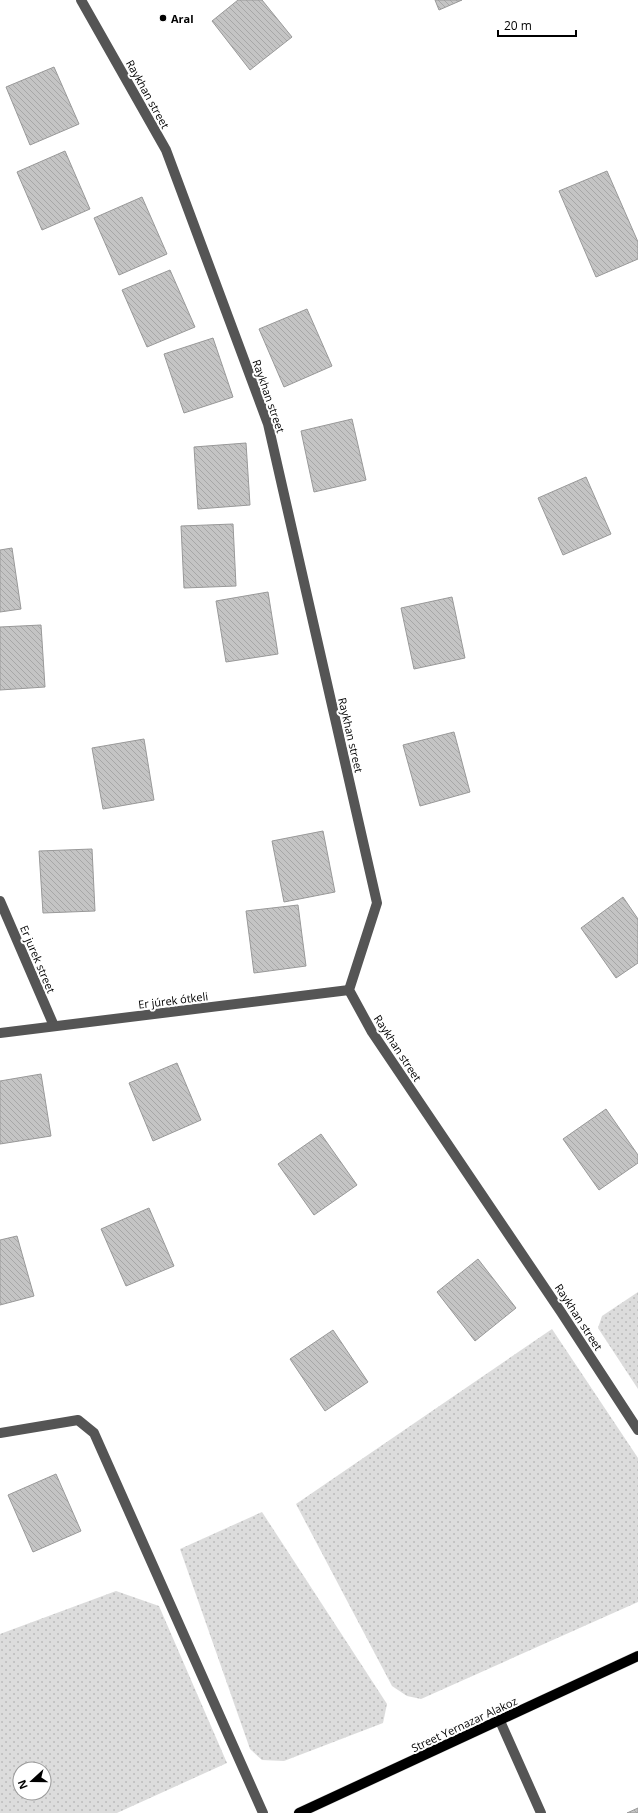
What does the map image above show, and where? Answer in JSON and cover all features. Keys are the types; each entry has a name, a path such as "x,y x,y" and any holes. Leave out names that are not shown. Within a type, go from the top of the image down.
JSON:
{"main road":[{"name":"Street Yernazar Alakoz","path":"299,1813 638,1656"}],"street":[{"name":"Raykhan street","path":"81,0 166,150 268,424 377,903 350,990 372,1032 561,1312 638,1430"},
{"name":"Er jurek street","path":"0,901 54,1026"},
{"name":"Er júrek ótkeli","path":"0,1033 350,990"},
{"path":"0,1433 78,1420 94,1433 263,1813"},
{"path":"500,1721 541,1813"}],"shaded area":[{"path":"638,1292 638,1389 598,1328 602,1316"},
{"path":"552,1329 638,1458 638,1602 421,1699 407,1696 392,1686 296,1504"},
{"path":"262,1512 387,1704 383,1723 284,1761 262,1760 250,1749 180,1549"},
{"path":"116,1591 159,1606 227,1763 117,1813 0,1813 0,1634"}],"building":[{"path":"238,0 262,0 292,37 250,70 212,21"},
{"path":"435,0 462,0 439,10"},
{"path":"54,67 79,124 30,145 6,87"},
{"path":"65,151 90,209 42,230 17,172"},
{"path":"607,171 638,242 638,259 596,277 559,191"},
{"path":"142,197 167,254 119,275 94,218"},
{"path":"170,270 195,327 147,347 122,290"},
{"path":"307,309 332,366 284,387 259,329"},
{"path":"213,338 233,397 184,413 164,354"},
{"path":"352,419 366,480 314,492 301,431"},
{"path":"246,443 250,505 198,509 194,447"},
{"path":"586,477 611,534 563,555 538,498"},
{"path":"233,524 236,586 184,588 181,526"},
{"path":"12,548 21,609 0,612 0,550"},
{"path":"268,592 278,654 226,662 216,601"},
{"path":"452,597 465,658 414,669 401,608"},
{"path":"41,625 45,687 0,690 0,627"},
{"path":"454,732 470,792 420,806 403,745"},
{"path":"144,739 154,800 103,809 92,748"},
{"path":"323,831 335,892 284,902 272,841"},
{"path":"92,849 95,911 43,913 39,851"},
{"path":"623,897 638,919 638,963 616,978 581,928"},
{"path":"298,905 306,966 254,973 246,911"},
{"path":"177,1063 201,1120 153,1141 129,1083"},
{"path":"41,1074 51,1136 0,1144 0,1081"},
{"path":"606,1109 638,1155 638,1163 599,1190 563,1139"},
{"path":"321,1134 357,1185 314,1215 278,1164"},
{"path":"149,1208 174,1266 126,1286 101,1229"},
{"path":"17,1236 34,1296 0,1305 0,1240"},
{"path":"478,1259 516,1308 475,1341 437,1292"},
{"path":"333,1330 368,1382 325,1411 290,1359"},
{"path":"56,1474 81,1531 33,1552 8,1495"},
{"path":"638,1808 638,1813 627,1813"}],"place":[{"name":"Aral","path":"163,18"}]}
